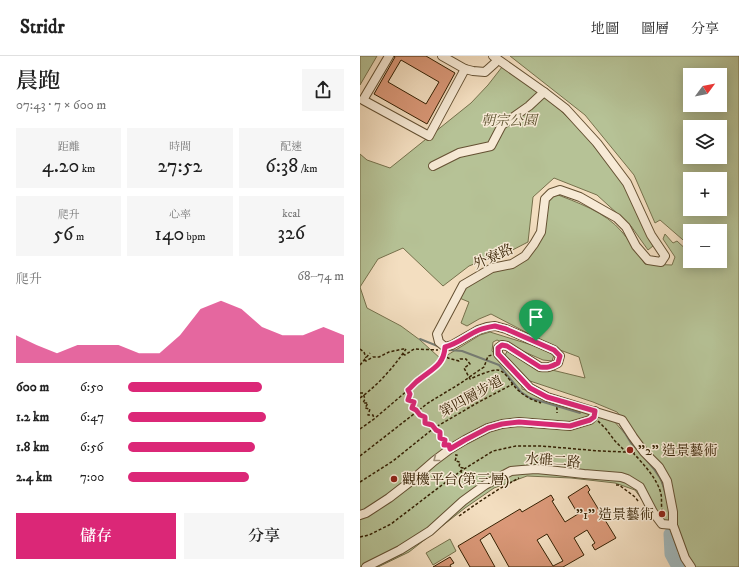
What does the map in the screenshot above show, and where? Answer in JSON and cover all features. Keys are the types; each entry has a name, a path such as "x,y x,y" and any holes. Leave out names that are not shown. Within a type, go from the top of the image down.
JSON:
{"street":[{"path":"389,56 363,100 429,136 465,69"},
{"path":"442,56 465,69 485,72 495,63 495,57"},
{"name":"外寮路","path":"445,351 439,342 437,334 463,285 492,268 512,264 525,256 541,232 545,199 551,193 560,190 580,197 617,218 626,227 636,246 648,260 661,262 665,256 651,235 627,183 597,143 566,109 495,57"},
{"path":"433,166 459,153 491,146 502,125 529,106 544,92"},
{"path":"445,351 452,345 478,330 495,326 506,329 554,350 560,356 558,363 546,368 540,367 507,346 502,345 498,348 498,354 530,388 547,397 594,414 622,420 644,452 659,467 666,481 673,512 673,525 685,558 690,567"},
{"path":"360,515 366,513 389,498 450,449 488,428 502,424 519,422 570,426 590,420 594,414"},
{"name":"水碓二路","path":"366,567 400,550 430,531 463,501 485,485 511,472 522,470 557,471 621,477 627,479 640,487 653,512 662,524 673,525"}],"path":[{"path":"360,349 364,352 365,359"},
{"path":"360,398 375,386 394,366 406,349 389,352 379,357 365,359"},
{"path":"403,354 405,355 414,349 445,351"},
{"path":"445,351 448,358 459,361 460,359 466,359 470,364 464,368 469,378"},
{"path":"360,429 374,419 419,379 437,366 445,351"},
{"path":"360,365 370,353"},
{"path":"360,456 418,412 428,402 469,378 484,366 488,356"},
{"name":"第四層步道","path":"360,482 394,461 434,428 514,383 503,372 497,370 470,379 469,378"},
{"path":"408,390 410,394 408,400 414,402 412,408 420,415 425,417 425,423 432,425 440,432 440,438 445,440 444,445 449,445 452,451 451,455 457,455 455,461 460,462 459,467 464,468 461,471 462,474 471,477 470,481 475,482 472,487"},
{"path":"360,393 363,393 365,399 362,403 368,403 365,408 370,409 368,415 373,415 374,419"},
{"path":"594,414 615,441 626,452"},
{"path":"633,453 654,478 661,494 662,511"},
{"path":"459,516 499,489 520,478"},
{"path":"612,484 619,485"}],"green space":[{"path":"360,56 377,56 360,85"},
{"path":"510,56 739,56 739,567 690,567 677,547 673,520 662,527 635,490 615,483 571,478 527,476 494,488 465,508 409,552 378,567 360,567 360,287 367,308 401,326 420,340 441,359 480,335 490,332 535,346 554,355 552,361 543,360 497,340 493,342 492,351 522,385 522,389 579,406 614,421 657,471 671,507 669,489 650,453 617,412 593,402 530,381 505,355 508,350 552,370 585,378 579,357 560,350 491,314 467,326 461,323 469,302 457,297 463,285 481,275 519,263 538,240 542,204 553,193 590,208 608,219 625,236 645,264 672,265 675,257 663,239 665,234 673,243 677,241 683,247 683,268 727,268 727,224 683,224 683,240 660,220 655,223 634,175 585,115"},
{"name":"朝宗公園","path":"502,67 559,109 585,135 624,184 653,246 648,250 631,226 597,195 554,178 533,197 528,242 497,258 484,260 469,266 443,286 403,248 378,259 360,287 360,154 367,160 390,168 471,103"},
{"path":"450,539 456,551 433,565 426,553"}],"building":[{"path":"394,56 426,56 455,73 427,124 374,94 395,57","holes":["401,60 439,82 426,104 388,82"]},
{"path":"587,485 590,490 588,492 616,538 595,550 592,545 595,543 587,530 574,538 584,555 563,567 509,567 490,533 480,540 495,567 470,567 458,546 520,509 522,512 551,495 554,500 552,501 565,522 578,514 568,497","holes":["547,534 563,561 553,566 537,540"]},
{"path":"450,557 454,563 450,565 451,567 433,567"}],"waterway":[{"path":"420,339 440,347"},
{"path":"449,350 462,351 499,365 521,392 530,398 580,413"},
{"path":"618,422 631,443 640,452"},
{"path":"644,457 662,481 667,500"},
{"path":"670,534 671,554 678,567"}],"place":[{"name":"\"2\" 造景藝術","path":"630,450"},
{"name":"觀機平台(第三層)","path":"394,479"},
{"name":"\"1\" 造景藝術","path":"662,514"}],"route":[{"path":"495,326 536,341 554,350 560,356 558,363 546,368 540,367 507,346 502,345 498,348 498,354 530,388 547,397 595,411 594,417 590,420 570,426 519,422 502,424 488,428 450,449 449,445 444,445 445,440 440,438 440,432 432,425 425,423 425,417 420,415 412,408 414,402 408,400 410,394 408,390 419,379 437,366 445,355 445,347 452,345 478,330 495,326"}]}
